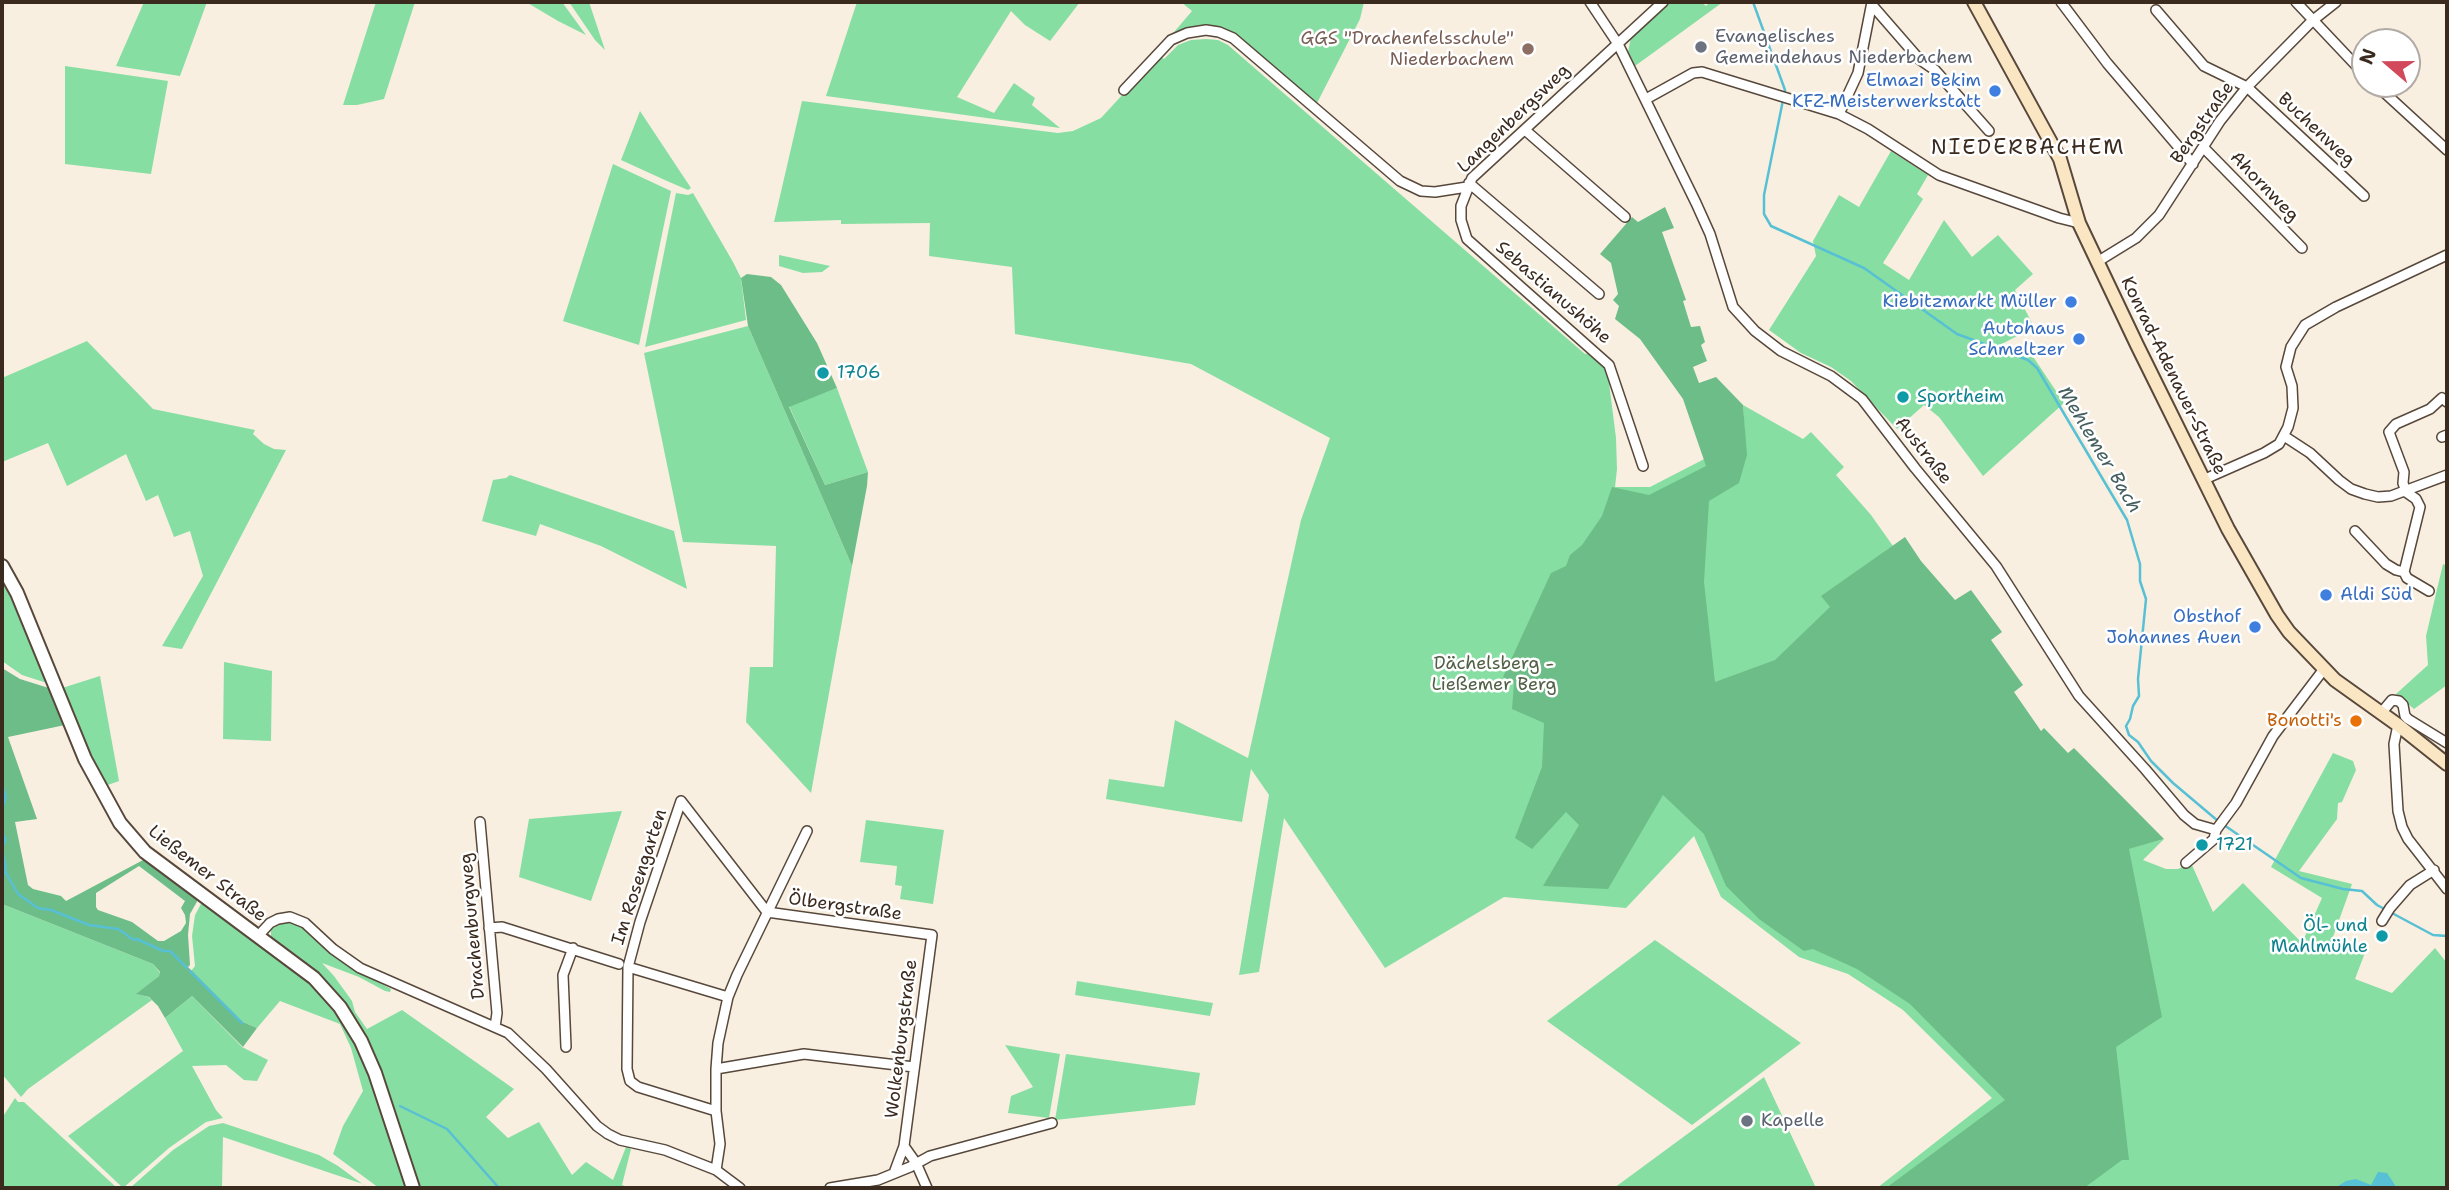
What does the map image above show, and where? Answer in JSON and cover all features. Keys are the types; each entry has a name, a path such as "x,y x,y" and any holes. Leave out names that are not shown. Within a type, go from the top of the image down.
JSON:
{"main road":[{"name":"Konrad-Adenauer-Straße","path":"1974,2 2060,159 2079,223 2097,262 2247,565 2277,615 2323,669 2447,764"}],"street":[{"name":"Austraße","path":"1590,2 1618,44 1710,234 1733,307 1755,331 1781,351 1831,376 1863,399 1915,468 1996,566 2079,696 2184,815 2195,824 2217,828"},
{"name":"Langenbergsweg","path":"1124,90 1171,40 1187,33 1206,30 1219,32 1233,38 1400,181 1421,191 1435,192 1468,185 1476,173 1663,2"},
{"path":"2060,2 2107,63 2193,164"},
{"path":"2296,2 2351,61"},
{"name":"Bergstraße","path":"2097,262 2136,238 2159,215 2220,121 2247,87 2312,21 2336,2"},
{"path":"1839,114 1858,73 1872,3"},
{"path":"1872,3 1919,59 1935,69 1989,131"},
{"name":"Buchenweg","path":"2156,10 2204,66 2247,87 2364,196"},
{"path":"1646,99 1693,73 1702,72 1773,96 1839,114 1868,129 1939,175 2079,223"},
{"path":"2390,98 2447,150"},
{"path":"1525,131 1625,217"},
{"name":"Ahornweg","path":"2203,147 2302,248"},
{"path":"1468,185 1598,294"},
{"name":"Sebastianushöhe","path":"1468,185 1461,206 1465,235 1609,365 1643,466"},
{"path":"2205,479 2279,444 2293,408 2292,386 2286,367 2291,347 2305,325 2336,307 2447,255"},
{"path":"2429,591 2407,578 2404,572 2420,507 2417,499 2406,492 2404,472 2390,438 2392,427 2430,410 2442,398 2447,402"},
{"path":"2284,436 2310,453 2351,489 2378,497 2406,492 2447,475"},
{"path":"2355,531 2386,564 2404,572"},
{"name":"Ließemer Straße","path":"2,566 17,593 85,759 120,823 145,852 314,978 340,1006 361,1041 375,1073 413,1188"},
{"path":"2186,863 2214,839 2217,828 2236,803 2273,736 2323,669"},
{"path":"2381,713 2392,699 2399,701 2408,719 2447,743"},
{"path":"2398,725 2394,744 2398,811 2402,827 2408,839 2447,889"},
{"name":"Ölbergstraße","path":"681,801 767,912 932,935"},
{"name":"Im Rosengarten","path":"681,801 638,931 623,965 627,1069 630,1081 646,1090 716,1111"},
{"name":"Drachenburgweg","path":"480,822 497,1013 495,1027"},
{"path":"716,1170 720,1144 716,1111 716,1069 729,997 807,831"},
{"path":"2386,914 2410,885 2434,870"},
{"path":"258,936 270,923 290,917 305,923 333,949 360,968 508,1033 597,1126 608,1134 620,1140 665,1150 716,1170 740,1188"},
{"path":"489,928 502,927 729,997"},
{"name":"Wolkenburgstraße","path":"894,1173 904,1146 932,935"},
{"path":"566,1047 564,975 573,948"},
{"path":"716,1069 804,1054 914,1067"},
{"path":"830,1188 878,1180 930,1156 1052,1123"},
{"path":"904,1146 916,1163 927,1188"}],"green space":[{"path":"144,2 207,2 180,76 116,66"},
{"path":"376,2 415,2 384,99 343,105"},
{"path":"526,2 562,2 586,35 558,21"},
{"path":"569,2 589,2 605,50 595,40"},
{"path":"857,2 1080,2 1050,41 1025,25 1011,11 957,97 994,113 1014,83 1035,98 1032,105 1060,128 826,96"},
{"path":"1181,2 1364,2 1360,19 1316,105 1220,29 1169,38 1192,11"},
{"path":"1670,2 1701,2 1706,6 1710,2 1723,2 1635,66 1628,52 1631,37"},
{"name":"Dächelsberg - Ließemer Berg","path":"1191,40 1218,40 1228,45 1585,354 1592,352 1607,367 1616,438 1615,487 1650,487 1745,438 1743,405 1803,439 1811,432 1844,467 1836,475 1871,515 1893,546 1885,551 2130,859 2128,849 2164,839 2143,860 2166,869 2178,869 2191,863 2213,912 2243,883 2302,943 2322,898 2271,867 2333,753 2353,761 2356,770 2342,802 2338,803 2337,819 2299,871 2352,884 2333,937 2366,950 2355,979 2392,993 2435,948 2447,963 2447,1188 1877,1188 1992,1098 1903,1010 1848,974 1799,957 1721,897 1694,836 1626,908 1504,897 1385,968 1284,818 1259,972 1239,975 1269,795 1251,769 1242,822 1106,799 1109,779 1164,787 1175,720 1248,758 1301,520 1330,438 1191,364 1015,334 1012,267 929,256 930,223 841,224 841,220 774,222 802,101 1058,133 1073,131 1101,118 1159,55 1164,59 1178,45"},
{"path":"65,66 168,81 151,174 65,164"},
{"path":"640,111 691,188 688,190 621,160"},
{"path":"1891,151 1928,175 1917,194 1923,199 1883,263 1909,280 1944,220 1972,257 1998,235 2033,274 2015,290 2034,327 2000,345 2034,358 2064,403 1983,476 1939,417 1924,405 1897,429 1851,381 1831,367 1801,353 1769,330 1816,256 1813,241 1839,195 1859,207"},
{"path":"613,164 671,191 639,345 563,321"},
{"path":"676,193 693,193 733,262 741,278 746,320 645,347"},
{"path":"1665,207 1674,228 1662,232 1686,300 1683,301 1691,327 1700,326 1705,342 1701,345 1707,361 1693,367 1699,383 1716,377 1743,405 1747,455 1739,483 1709,501 1704,582 1715,682 1775,660 1830,607 1821,596 1905,537 1921,561 1955,600 1971,590 2002,632 1991,640 2023,685 2014,692 2041,731 2044,728 2068,753 2074,748 2164,839 2129,849 2162,1017 2116,1047 2129,1160 2122,1160 2084,1188 1886,1188 2005,1100 1910,1004 1857,969 1813,949 1804,951 1759,919 1726,886 1704,834 1663,795 1608,889 1543,886 1579,825 1566,812 1532,849 1515,838 1542,767 1544,723 1512,709 1514,683 1503,677 1551,573 1566,566 1570,555 1582,545 1602,516 1612,487 1649,495 1706,466 1683,399 1640,339 1615,319 1619,306 1613,300 1618,294 1611,263 1600,254 1632,217 1638,222"},
{"path":"779,255 830,266 822,272 803,273 779,266"},
{"path":"747,274 771,277 781,285 817,343 837,388 789,407 825,485 868,472 852,566 748,326 741,278"},
{"path":"748,326 852,566 811,793 746,722 750,667 773,667 776,546 683,542 644,353"},
{"path":"87,341 153,409 255,430 253,434 264,444 274,449 286,450 182,649 162,646 203,576 190,531 174,537 158,495 146,501 126,454 67,486 48,443 2,462 2,378"},
{"path":"837,388 868,472 825,485 789,406"},
{"path":"510,475 674,531 687,589 601,546 540,524 536,536 482,521 493,480"},
{"path":"2443,564 2447,566 2447,685 2414,709 2396,694 2428,665 2426,636"},
{"path":"2,573 50,684 22,675 2,661"},
{"path":"224,662 272,671 271,741 223,739"},
{"path":"2,668 20,679 52,689 65,725 8,737 37,819 15,822 28,885 33,889 61,896 66,901 145,859 163,875 199,898 190,914 188,967 243,1022 257,1028 243,1047 192,996 165,1018 149,997 136,994 159,976 160,972 153,964 2,904","holes":["139,866 185,901 181,908 186,923 181,931 164,941 158,941 132,922 98,910 96,893"]},
{"path":"100,676 119,781 102,787 59,689"},
{"path":"622,811 591,901 519,877 529,819"},
{"path":"866,820 944,830 933,904 900,899 902,886 895,885 897,866 860,862"},
{"path":"202,902 308,981 332,1004 368,1069 408,1188 379,1188 333,1154 343,1126 363,1091 351,1048 340,1024 280,1001 257,1028 243,1022 191,971 195,966 192,936 195,915"},
{"path":"2,904 153,964 160,973 137,994 152,1000 28,1089 21,1097 2,1074"},
{"path":"282,922 293,922 302,926 357,971 391,989 390,992 385,991 359,977 322,963 352,1001 355,1012 367,1029 402,1010 514,1089 486,1117 508,1138 539,1122 572,1175 586,1162 613,1180 626,1147 631,1149 622,1185 631,1188 417,1188 379,1072 300,960 271,936 271,930"},
{"path":"1655,940 1801,1043 1692,1125 1547,1021"},
{"path":"1077,981 1213,1003 1210,1016 1075,995"},
{"path":"192,996 242,1047 268,1060 257,1081 244,1080 226,1065 192,1066 223,1118 206,1122 169,1148 123,1188 68,1136 183,1051 165,1018"},
{"path":"1005,1045 1060,1054 1049,1118 1008,1113 1011,1096 1033,1087"},
{"path":"1066,1054 1200,1073 1195,1105 1055,1120"},
{"path":"1764,1077 1816,1188 1614,1188 1720,1110"},
{"path":"15,1098 18,1102 24,1102 117,1188 2,1188 2,1118"},
{"path":"223,1123 319,1155 362,1184 223,1137 222,1188 130,1188 173,1150 209,1126"}],"water":[{"path":"2378,1172 2387,1173 2397,1188 2335,1188 2346,1181 2356,1179 2371,1185"}],"waterway":[{"name":"Mehlemer Bach","path":"1753,2 1785,90 1764,195 1764,214 1771,226 1864,268 1957,334 2028,360 2037,368 2127,520 2140,564 2140,581 2146,599 2138,679 2139,696 2126,726 2129,735 2173,783 2218,821"},
{"path":"2,785 6,797 2,809"},
{"name":"Mehlemer Bach","path":"2224,825 2301,878 2362,891 2377,905 2433,935 2447,936"},
{"path":"2,832 6,840 2,847 6,869 2,877"},
{"path":"6,873 18,894 38,908 51,910 89,925 118,929 134,940 170,951 187,968"},
{"path":"190,971 242,1023"},
{"path":"400,1106 447,1129 499,1188"}],"place":[{"name":"Evangelisches Gemeindehaus Niederbachem","path":"1701,47"},
{"name":"GGS \"Drachenfelsschule\" Niederbachem","path":"1528,49"},
{"name":"Elmazi Bekim KFZ-Meisterwerkstatt","path":"1995,91"},
{"name":"Kiebitzmarkt Müller","path":"2071,302"},
{"name":"Autohaus Schmeltzer","path":"2079,339"},
{"name":"1706","path":"823,373"},
{"name":"Sportheim","path":"1903,397"},
{"name":"Aldi Süd","path":"2326,595"},
{"name":"Obsthof Johannes Auen","path":"2255,627"},
{"name":"Bonotti's","path":"2356,721"},
{"name":"1721","path":"2202,845"},
{"name":"Öl- und Mahlmühle","path":"2382,936"},
{"name":"Kapelle","path":"1747,1121"}],"district":[{"name":"NIEDERBACHEM","path":"2028,149"}]}
